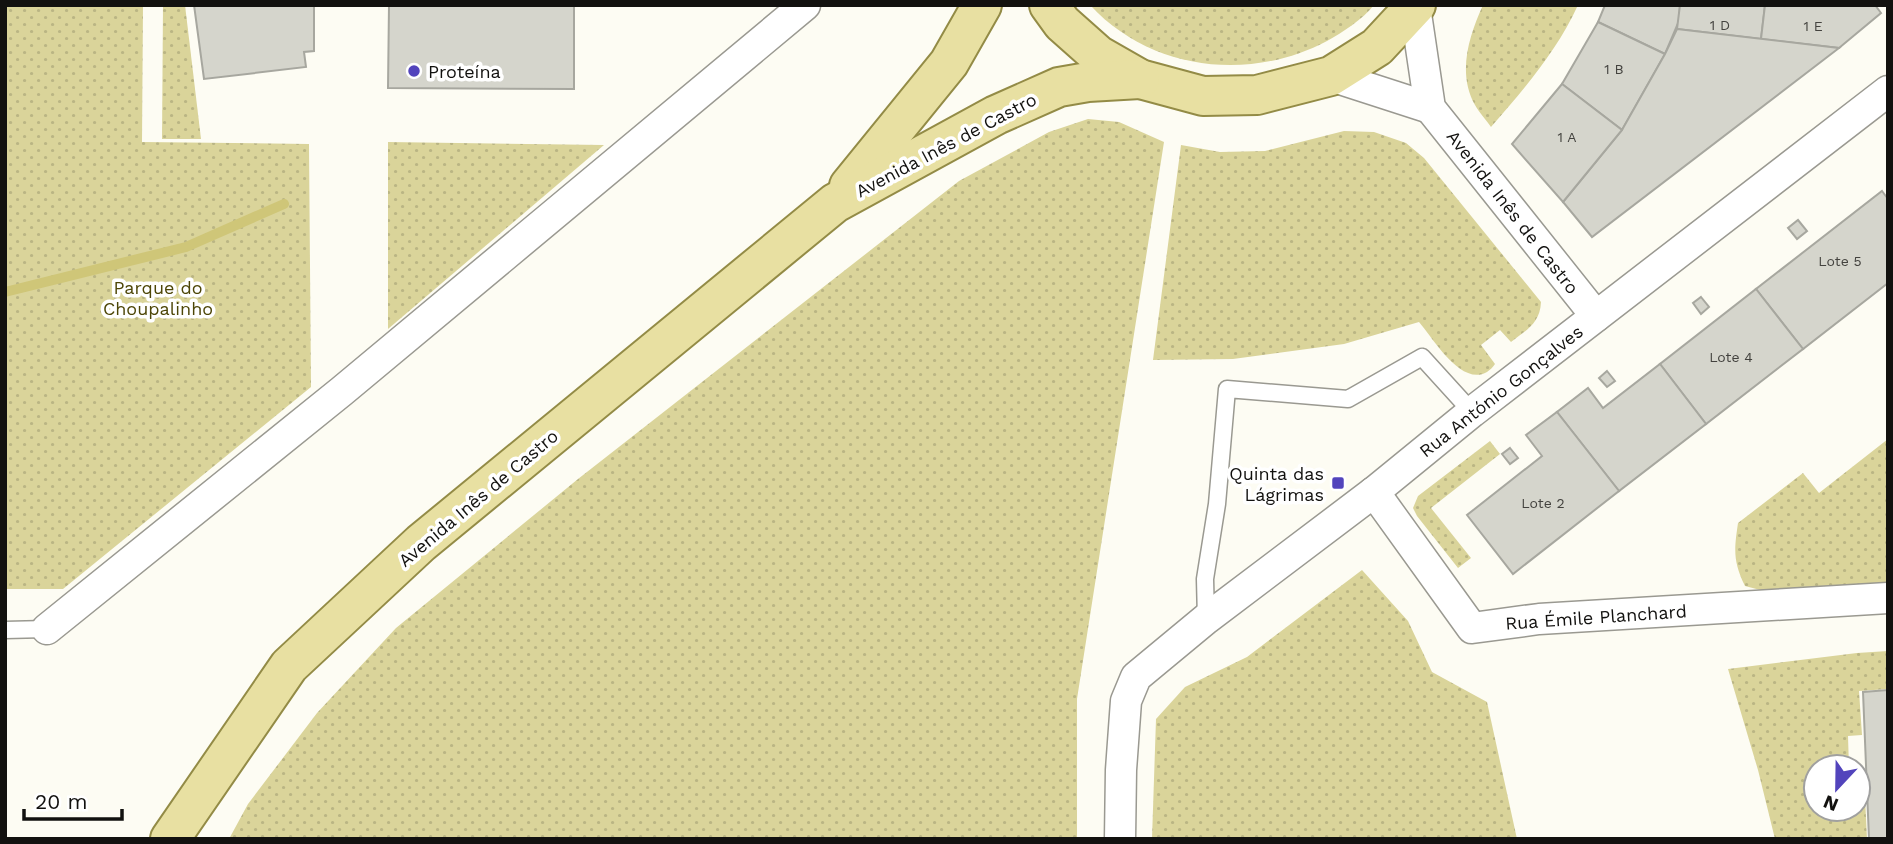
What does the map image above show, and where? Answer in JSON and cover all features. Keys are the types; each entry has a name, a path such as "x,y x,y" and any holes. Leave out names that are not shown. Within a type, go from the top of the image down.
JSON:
{"main road":[{"name":"Avenida Inês de Castro","path":"835,203 949,63 982,5"},
{"path":"1049,5 1062,23 1098,55 1140,79 1203,96 1257,95 1331,76 1377,47 1416,6"},
{"name":"Avenida Inês de Castro","path":"170,839 289,666 421,543 835,203 996,115 1059,87 1088,82 1140,79"}],"street":[{"path":"47,629 342,391 805,5"},
{"name":"Avenida Inês de Castro","path":"1416,6 1430,108 1595,316"},
{"path":"1331,76 1430,108"},
{"name":"Rua António Gonçalves","path":"1120,839 1126,701 1136,677 1206,619 1374,492 1595,316 1888,91"},
{"name":"Rua Émile Planchard","path":"1374,492 1472,628 1539,619 1888,598"}],"lane":[{"path":"1206,619 1205,579 1217,504 1227,389 1348,398 1422,357 1472,412"},
{"path":"5,630 47,629"}],"green space":[{"name":"Parque do Choupalinho","path":"5,5 143,5 142,142 309,144 311,387 63,589 5,589"},
{"path":"163,5 185,5 201,139 162,139"},
{"path":"1090,5 1374,5 1358,21 1339,34 1297,54 1266,62 1234,65 1202,63 1171,56 1142,44 1115,27"},
{"path":"1483,5 1578,5 1550,54 1491,127 1470,93 1466,67 1473,29"},
{"path":"1088,119 1119,122 1164,142 1077,699 1077,839 229,839 248,804 317,713 396,628 578,479 959,181 1049,132"},
{"path":"1344,131 1374,132 1406,143 1424,158 1541,302 1538,316 1531,326 1511,342 1500,330 1481,345 1495,364 1487,372 1477,375 1467,373 1448,359 1419,322 1344,344 1233,359 1153,360 1181,145 1220,152 1265,151"},
{"path":"388,142 604,145 388,329"},
{"path":"1888,439 1888,584 1764,591 1745,586 1736,555 1738,523 1803,473 1819,493"},
{"path":"1490,441 1500,454 1431,508 1471,558 1458,568 1413,508 1418,496"},
{"path":"1362,570 1408,621 1432,672 1487,702 1517,839 1152,839 1156,719 1185,687 1247,657"},
{"path":"1888,651 1888,689 1859,691 1862,735 1848,736 1849,753 1802,753 1802,823 1866,823 1867,839 1775,839 1728,669"}],"building":[{"path":"194,5 314,5 314,51 304,52 306,67 204,79"},
{"path":"389,5 574,5 574,89 388,88"},
{"path":"1605,5 1680,5 1679,21 1665,54 1598,22"},
{"path":"1680,5 1765,5 1761,39 1677,29"},
{"path":"1765,5 1875,5 1881,13 1839,48 1761,39"},
{"path":"1598,22 1665,54 1622,130 1562,84"},
{"path":"1677,29 1839,48 1592,237 1563,202 1622,130"},
{"path":"1562,84 1622,130 1563,202 1512,144"},
{"path":"1882,191 1888,199 1888,283 1803,349 1756,289"},
{"path":"1798,220 1807,231 1797,239 1788,228"},
{"path":"1756,289 1803,349 1706,424 1660,364"},
{"path":"1701,297 1709,307 1701,314 1693,303"},
{"path":"1660,364 1706,424 1619,491 1557,412 1588,388 1603,408"},
{"path":"1607,371 1615,381 1607,387 1599,378"},
{"path":"1557,412 1619,491 1513,574 1467,515 1542,456 1526,435"},
{"path":"1510,448 1518,458 1510,464 1502,454"},
{"path":"1888,690 1888,839 1869,839 1868,823 1872,823 1872,753 1865,753 1863,692"}],"waterway":[{"path":"5,292 186,247 284,204"}],"place":[{"name":"Proteína","path":"414,71"},
{"name":"Quinta das Lágrimas","path":"1338,483"}]}
